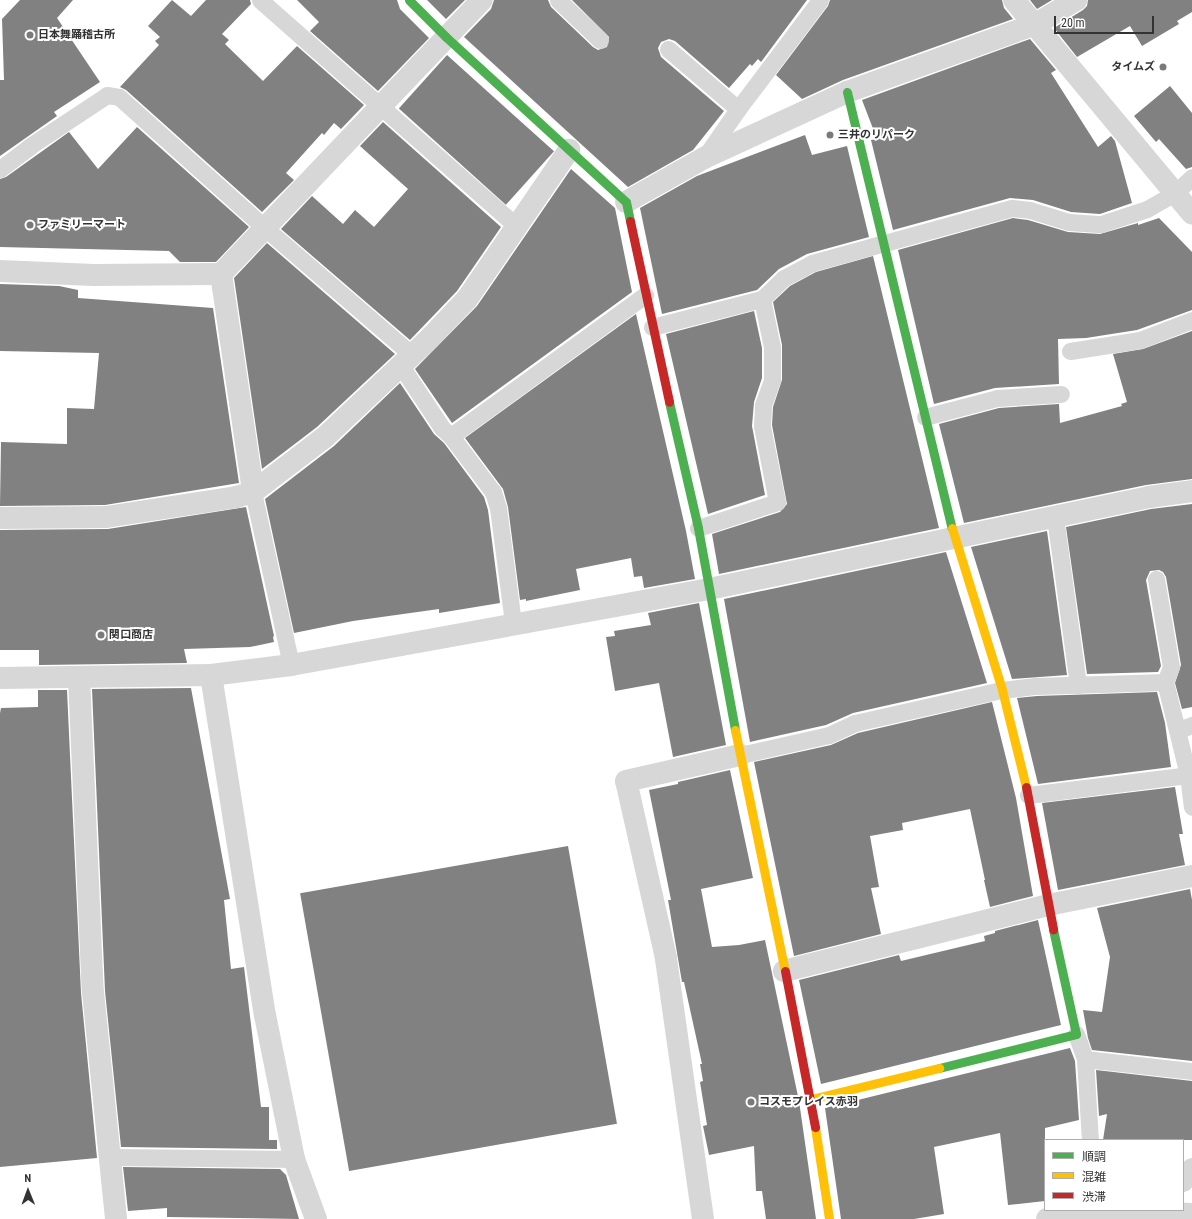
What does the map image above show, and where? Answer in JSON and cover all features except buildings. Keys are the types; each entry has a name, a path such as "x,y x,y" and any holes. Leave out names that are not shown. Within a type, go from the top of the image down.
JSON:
{"street":[{"path":"409,0 446,38 626,202 652,327 698,528 740,755 811,1100 829,1219"},
{"path":"0,271 94,275 221,274 482,0"},
{"path":"1014,0 1036,24 1192,214"},
{"path":"626,202 704,158 847,92 1036,24 1076,0"},
{"path":"811,1100 1076,1034 1048,905 1028,795 1002,690 956,538 925,417 847,92"},
{"path":"0,518 106,517 236,497 253,492 325,437 407,360 467,300 569,150"},
{"path":"221,274 253,492"},
{"path":"0,678 211,675 291,665 709,589 1055,517 1192,491"},
{"path":"211,675 265,1015 294,1159 316,1219"},
{"path":"79,678 93,992 116,1219"},
{"path":"703,1219 666,958 626,781 740,755"},
{"path":"784,971 1048,905 1192,876"},
{"path":"1184,1180 1192,1169"},
{"path":"1047,1219 1095,1211 1192,1214"}],"lane":[{"path":"260,0 379,107 516,226"},
{"path":"558,0 600,40"},
{"path":"704,158 738,109 820,0"},
{"path":"668,49 738,109"},
{"path":"0,169 30,146 107,95 119,97 265,228 407,360 442,428 452,436 492,492 498,508 513,624"},
{"path":"652,327 762,299 784,278 812,263 1012,208 1030,210 1069,222 1100,224 1147,209 1175,193 1192,177"},
{"path":"452,436 645,295"},
{"path":"698,528 777,502 762,426 763,405 772,380 772,347 762,299"},
{"path":"1070,351 1140,340 1192,320"},
{"path":"925,417 997,398 1061,394"},
{"path":"253,492 291,665"},
{"path":"1055,517 1078,685"},
{"path":"1156,579 1171,667 1165,682 1185,728 1192,807"},
{"path":"740,755 829,734 855,723 1002,690 1036,686 1165,682"},
{"path":"1028,795 1188,775"},
{"path":"1076,1034 1085,1059 1090,1139"},
{"path":"1085,1059 1192,1071"},
{"path":"110,1157 294,1159"}],"traffic: fast":[{"path":"409,0 446,37 626,202 630,221"},
{"path":"847,92 952,528"},
{"path":"669,402 698,528 735,730"},
{"path":"939,1068 1076,1034 1053,929"}],"traffic: slow":[{"path":"952,528 1002,690 1026,787"},
{"path":"735,730 785,971"},
{"path":"811,1099 939,1068"},
{"path":"815,1127 829,1219"}],"traffic: jam":[{"path":"630,221 669,402"},
{"path":"1026,787 1053,929"},
{"path":"785,971 815,1127"}],"place":[{"name":"日本舞踊稽古所","path":"30,35"},
{"name":"タイムズ","path":"1163,67"},
{"name":"三井のリパーク","path":"830,135"},
{"name":"ファミリーマート","path":"30,225"},
{"name":"関口商店","path":"101,635"},
{"name":"コスモプレイス赤羽","path":"751,1102"}]}
